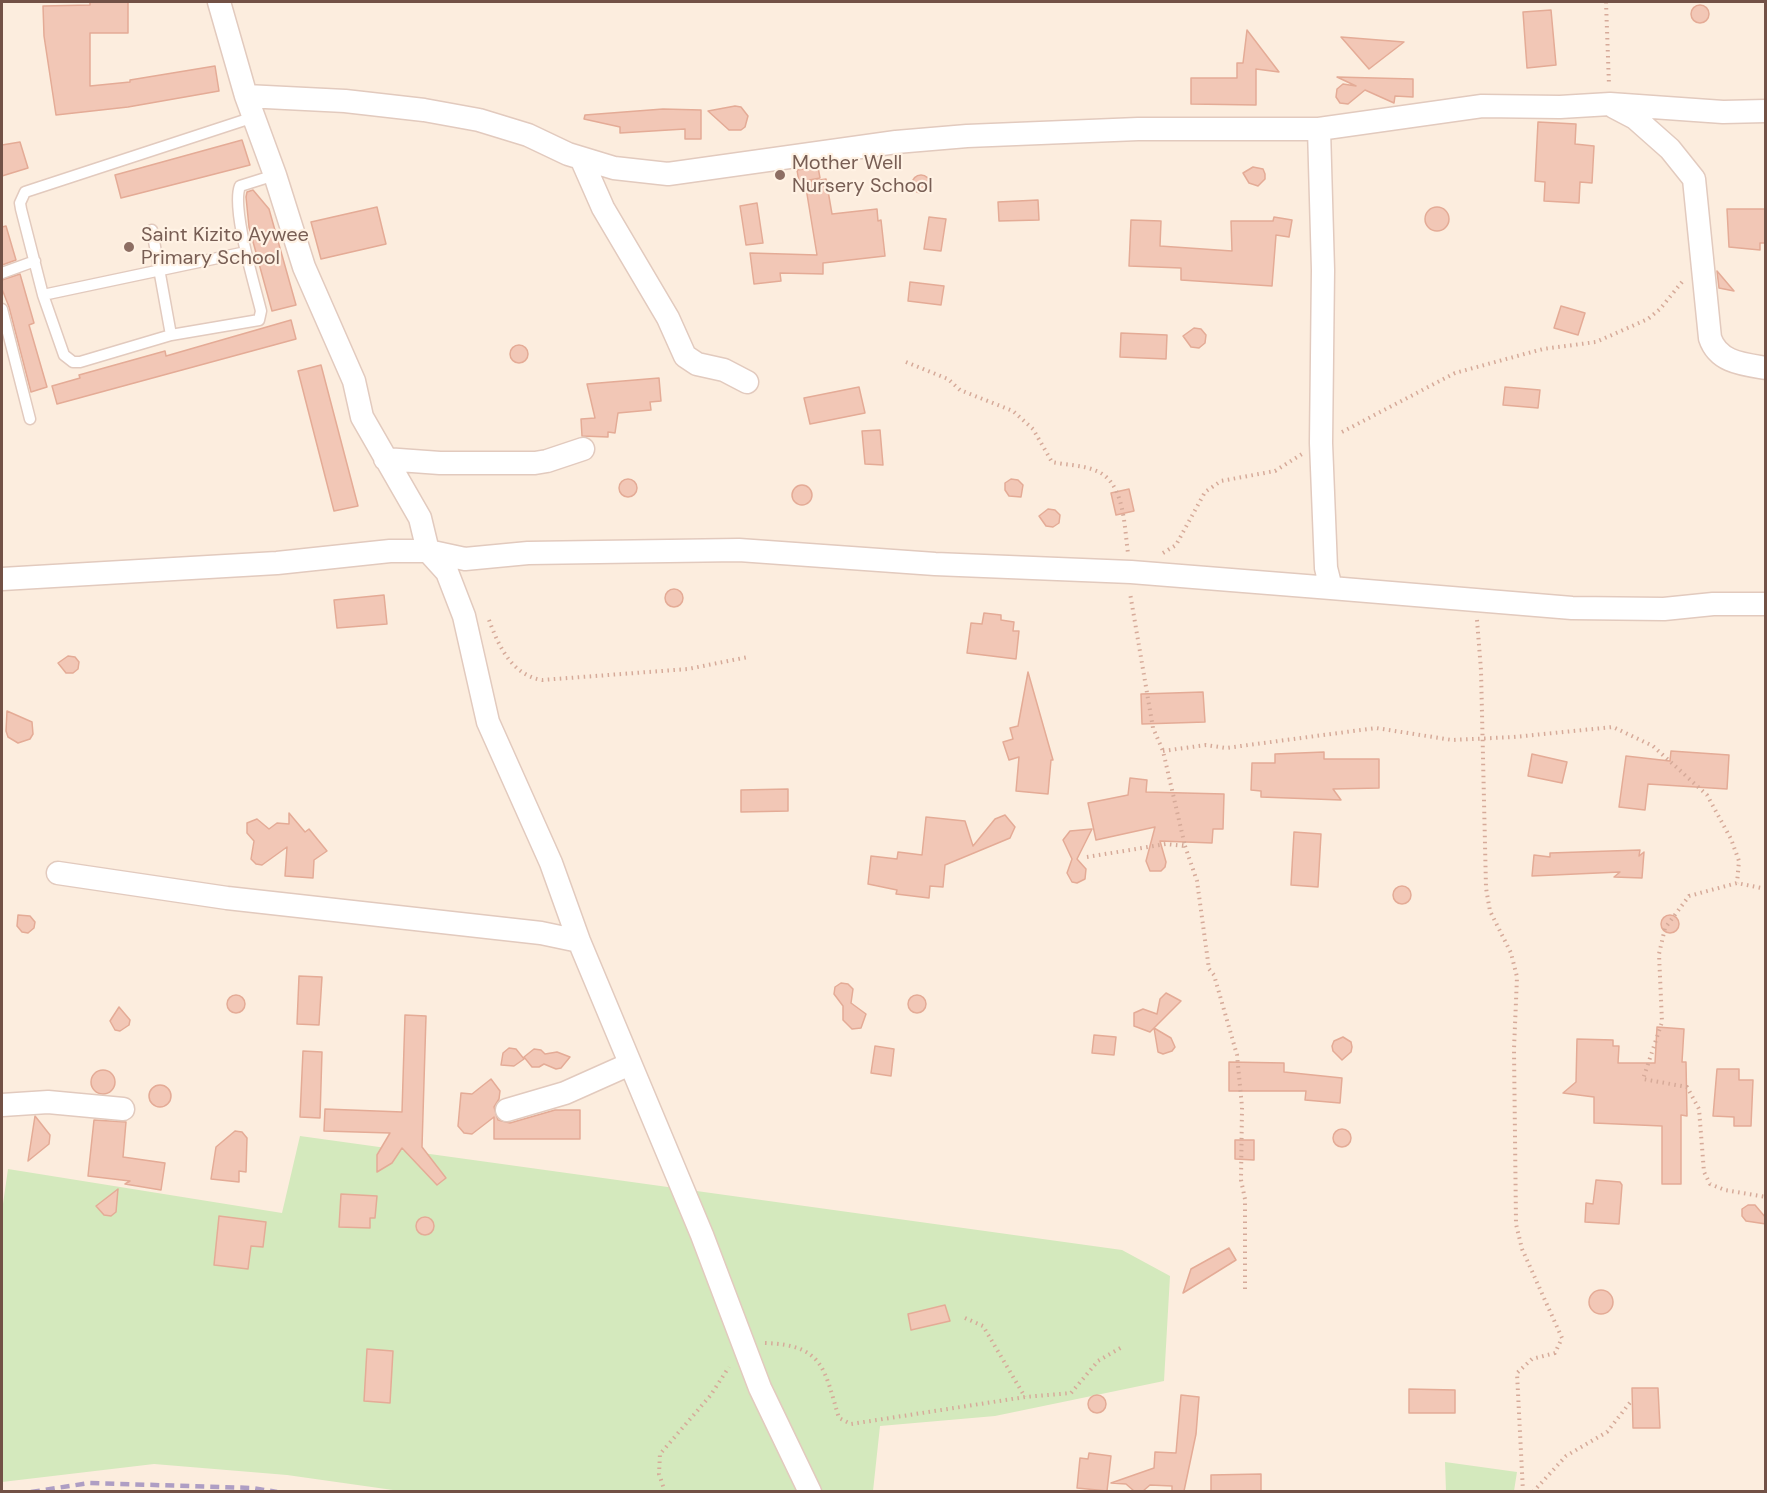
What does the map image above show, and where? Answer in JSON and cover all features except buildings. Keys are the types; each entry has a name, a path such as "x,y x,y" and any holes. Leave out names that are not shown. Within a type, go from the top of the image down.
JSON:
{"street":[{"path":"219,2 250,107 275,175 304,267 354,381 362,417 420,518 428,551 447,572 464,616 488,722 551,863 579,941 702,1235 760,1388 810,1491"},
{"path":"250,107 345,101 424,110 478,120 528,135 581,158 614,168 668,174 896,142 1029,132 1319,129 1482,106 1560,107 1610,104 1723,112 1766,111"},
{"path":"1610,104 1635,118 1655,135 1670,149 1694,179 1710,338 1714,350 1720,356 1740,364 1766,368"},
{"path":"1319,129 1323,270 1321,443 1326,568 1331,588"},
{"path":"581,158 603,208 668,318 685,356 697,364 724,370 747,382"},
{"path":"386,459 440,464 535,463 583,449"},
{"path":"2,579 428,551 465,559 528,553 739,550 935,564 1131,572 1572,608 1664,609 1713,604 1766,604"},
{"path":"58,873 226,898 542,933 579,941"},
{"path":"507,1110 565,1093 630,1064"},
{"path":"2,1105 48,1102 123,1109"}],"lane":[{"path":"250,107 25,192 20,203 21,209 43,295 64,355 73,362 171,335 259,320 261,311 246,252 238,190 243,185 275,175"},
{"path":"152,230 171,335"},
{"path":"43,295 246,252"},
{"path":"2,273 35,261"},
{"path":"2,309 30,419"}],"path":[{"path":"1606,2 1610,104"},
{"path":"1131,572 1176,545 1205,492 1221,481 1275,471 1321,443 1455,373 1543,349 1596,342 1648,319 1660,309 1702,255"},
{"path":"906,362 948,379 960,390 1013,411 1033,429 1052,462 1093,469 1108,476 1120,501 1131,572 1130,602 1153,728 1163,751 1185,846 1197,881 1209,969 1214,975 1237,1055 1242,1107 1241,1180 1245,1199 1245,1289"},
{"path":"1476,600 1481,670 1486,888 1490,912 1510,953 1517,977 1514,1049 1516,1224 1522,1249 1562,1338 1555,1353 1532,1359 1517,1373 1523,1491"},
{"path":"485,610 497,641 514,667 530,678 542,680 688,669 748,657"},
{"path":"1163,751 1206,745 1226,748 1376,728 1452,740 1612,727 1653,746 1707,795 1731,839 1739,861 1737,883"},
{"path":"1087,857 1166,844 1185,846"},
{"path":"1766,889 1737,883 1689,896 1665,928 1659,954 1662,1022 1643,1079 1688,1087 1700,1109 1704,1172 1710,1184 1725,1190 1766,1197"},
{"path":"965,1318 983,1326 1025,1397"},
{"path":"743,1343 789,1344 812,1355 825,1370 838,1418 846,1424 1025,1397 1071,1393 1098,1361 1124,1346"},
{"path":"665,1491 659,1474 660,1454 710,1396 738,1353 747,1347 743,1343"},
{"path":"1533,1491 1566,1456 1607,1432 1632,1400"}],"green space":[{"path":"300,1136 1122,1250 1170,1276 1164,1381 995,1416 880,1426 873,1491 407,1492 287,1475 154,1464 2,1482 2,1211 8,1169 282,1213"},
{"path":"1445,1462 1517,1472 1514,1491 1446,1491"}],"railway":[{"path":"31,1492 89,1483 253,1488 277,1492"}],"place":[{"name":"Mother Well Nursery School","path":"780,175"},
{"name":"Saint Kizito Aywee Primary School","path":"129,247"}]}
